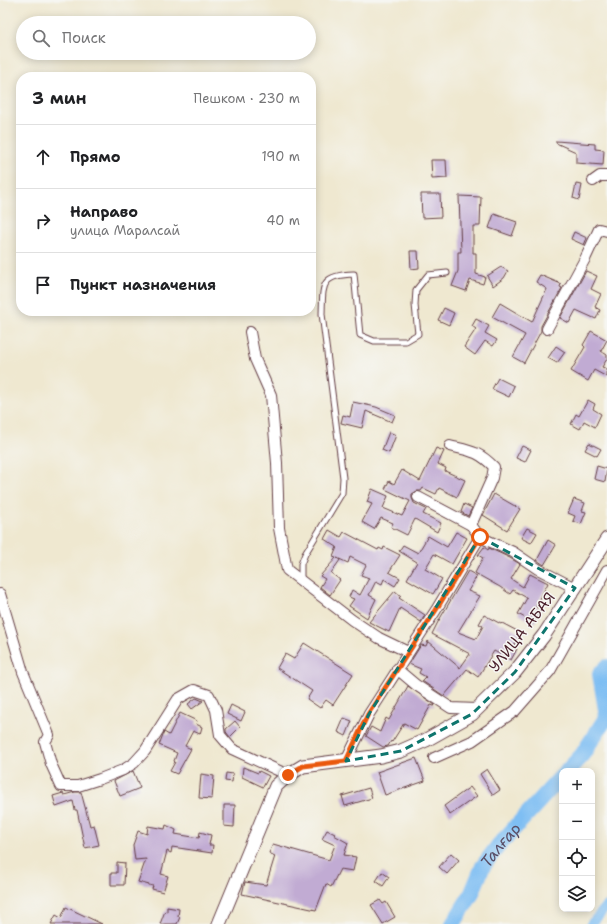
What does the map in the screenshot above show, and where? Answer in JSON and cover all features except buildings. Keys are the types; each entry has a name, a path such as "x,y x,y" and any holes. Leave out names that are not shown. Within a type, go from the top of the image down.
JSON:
{"street":[{"path":"593,181 600,176 607,176"},
{"path":"547,329 586,257 599,229 607,231"},
{"path":"250,332 256,359 271,395 277,463 279,528 287,570 352,620 379,638 408,652"},
{"path":"450,446 476,453 484,457 494,467 492,478 471,525"},
{"path":"418,496 471,525 480,537 513,552 538,569 575,588"},
{"path":"346,761 368,714 436,610 480,537"},
{"name":"УЛИЦА АБАЯ","path":"219,924 276,786 288,775 303,766 381,756 401,751 426,740 472,714 515,672 544,635 607,539"},
{"path":"434,758 472,741 515,711 550,671 607,570"},
{"path":"0,594 22,672 48,735 44,742 51,764 62,786 78,786 123,770 134,763 145,751 178,699 194,690 209,695 216,710 220,735 232,748 288,775"},
{"path":"397,669 416,685 451,708 477,709"}],"lane":[{"path":"300,581 301,564 305,554 342,494 343,478 322,314 323,287 329,278 340,274 354,274 360,335 374,342 406,341 418,334 415,305 416,290 428,275 447,272"}],"highlighted area":[{"path":"480,537 575,588 515,672 472,714 401,751 346,761 369,714"}],"waterway":[{"name":"Талғар","path":"570,768 582,755 607,716 600,674 607,667"},
{"name":"Талғар","path":"453,924 471,895 483,866 498,846 559,779"},
{"path":"591,924 607,906"}],"route":[{"path":"288,775 303,766 346,761 368,714 436,610 480,537"}]}
